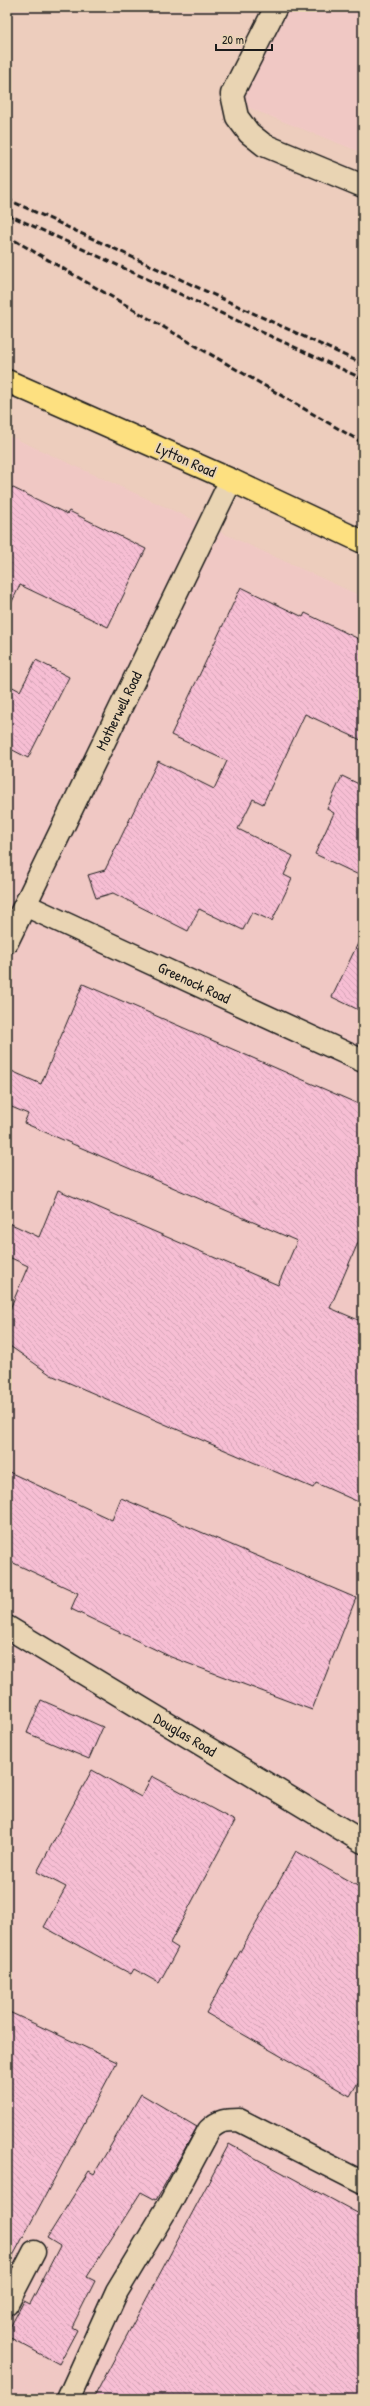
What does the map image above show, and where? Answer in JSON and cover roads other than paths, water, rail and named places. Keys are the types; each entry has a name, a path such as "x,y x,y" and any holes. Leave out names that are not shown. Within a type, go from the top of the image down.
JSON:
{"main road":[{"name":"Lytton Road","path":"7,381 231,480 363,542"}],"street":[{"path":"276,7 232,94 237,117 250,133 264,145 363,186"},
{"name":"Motherwell Road","path":"7,942 231,480"},
{"name":"Greenock Road","path":"25,905 363,1061"},
{"name":"Douglas Road","path":"7,1627 363,1842"},
{"path":"68,2399 117,2291 169,2205 209,2130 215,2124 223,2120 239,2120 363,2182"},
{"path":"7,2304 34,2252"}],"railway":[{"path":"7,199 363,364"},
{"path":"7,214 363,379"},
{"path":"7,236 363,443"}]}
